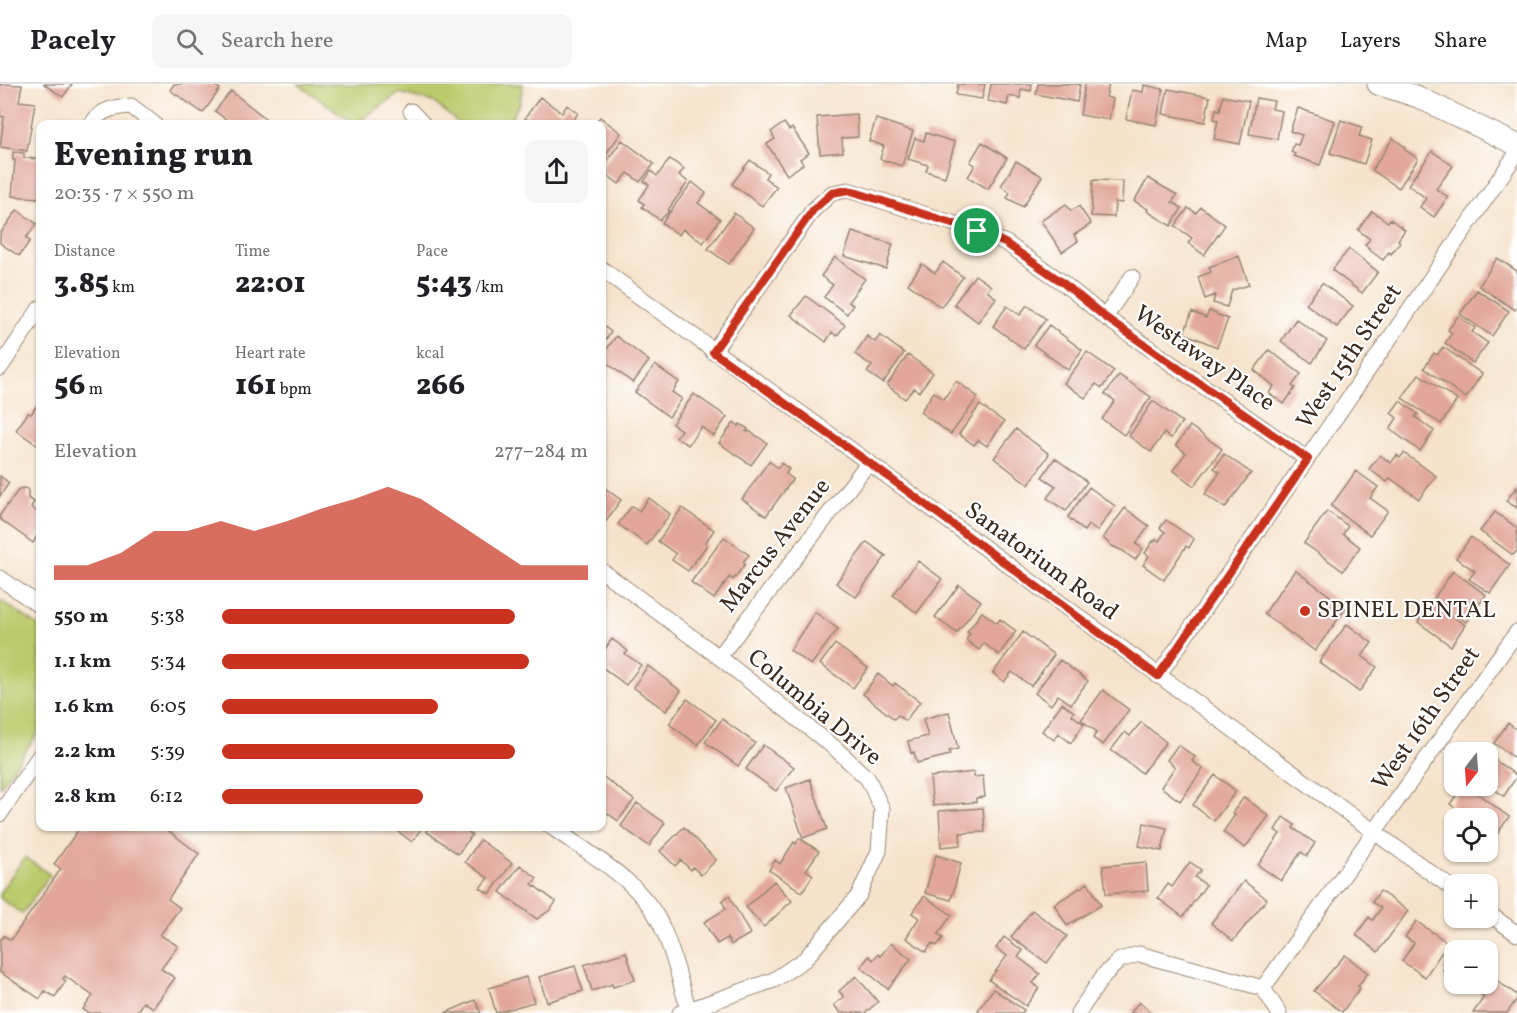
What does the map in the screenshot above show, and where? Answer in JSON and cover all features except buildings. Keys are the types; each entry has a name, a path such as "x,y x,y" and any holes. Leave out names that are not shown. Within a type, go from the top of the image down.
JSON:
{"main road":[{"path":"1378,84 1421,90 1517,145"}],"street":[{"path":"94,120 110,108 131,106 149,120"},
{"path":"411,111 419,120"},
{"name":"West 15th Street","path":"1158,676 1517,153"},
{"name":"Westaway Place","path":"713,352 813,210 832,193 848,190 977,231 1005,243 1062,282 1105,317 1308,459"},
{"name":"Sanatorium Road","path":"606,271 713,352 868,462 1158,676 1444,882"},
{"name":"Westaway Place","path":"1105,317 1132,277"},
{"path":"0,368 36,314"},
{"name":"Marcus Avenue","path":"719,657 868,462"},
{"name":"Columbia Drive","path":"606,574 719,657 836,750 868,779 882,808 879,851 859,895 806,959 774,980 684,1012"},
{"path":"0,578 36,603"},
{"name":"West 16th Street","path":"1263,988 1517,632"},
{"path":"0,814 36,761"},
{"path":"557,831 641,894 662,926 684,1012"},
{"path":"1498,921 1517,934"},
{"path":"1078,1013 1104,975 1120,960 1139,954 1263,988 1279,1013"}],"green space":[{"path":"298,84 523,84 520,102 510,120 455,120 433,102 400,93 361,120 349,120"},
{"path":"0,600 36,624 36,736 0,787"},
{"path":"25,857 50,875 22,914 0,898 0,892"}],"place":[{"name":"SPINEL DENTAL","path":"1305,611"}],"route":[{"path":"848,190 977,231 1005,243 1062,282 1105,317 1308,459 1158,676 868,462 713,352 813,210 832,193 848,190"}]}
